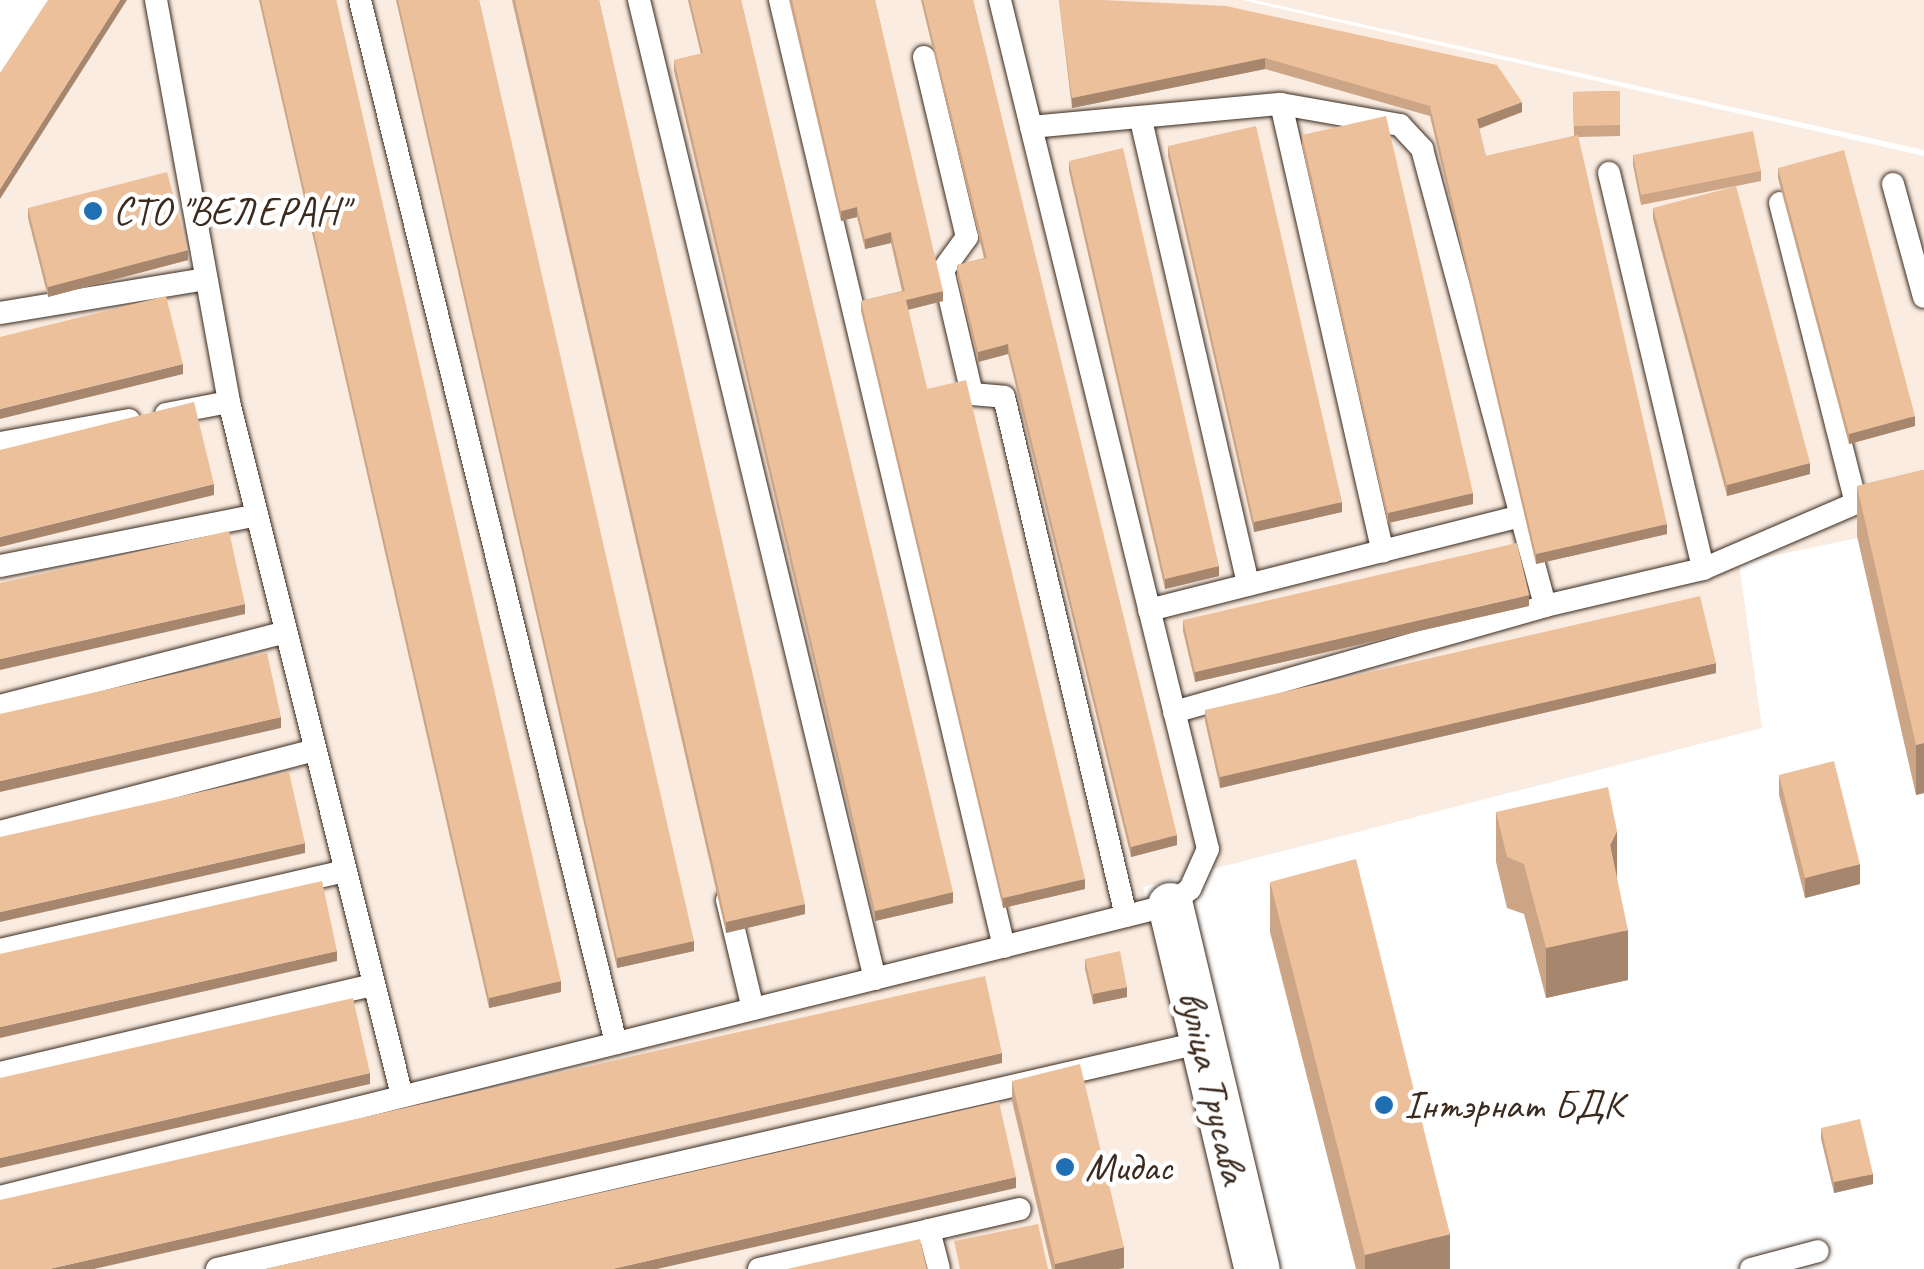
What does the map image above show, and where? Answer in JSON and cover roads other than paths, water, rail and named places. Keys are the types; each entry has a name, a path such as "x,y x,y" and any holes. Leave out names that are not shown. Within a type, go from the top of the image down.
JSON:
{"street":[{"name":"вуліца Трусава","path":"1170,905 1257,1269"}],"lane":[{"path":"156,0 229,402 402,1096"},
{"path":"360,0 616,1043"},
{"path":"639,0 875,979"},
{"path":"780,0 1004,947"},
{"path":"0,1197 1170,905 1190,890 1208,849 1000,0"},
{"path":"924,57 967,238 943,270 968,377 972,394 1004,397 1126,916"},
{"path":"1031,127 1141,120 1282,104 1400,126 1422,149 1545,606"},
{"path":"1282,104 1383,552"},
{"path":"1141,120 1248,586"},
{"path":"1609,173 1703,569"},
{"path":"1893,184 1924,297"},
{"path":"1780,202 1856,503"},
{"path":"0,312 206,279"},
{"path":"0,444 229,402"},
{"path":"1174,712 1545,606 1703,569 1856,503 1924,486"},
{"path":"0,566 257,515"},
{"path":"1149,610 1521,516"},
{"path":"0,706 286,632"},
{"path":"0,832 315,750"},
{"path":"0,950 345,871"},
{"path":"721,873 753,1009"},
{"path":"0,1073 373,985"},
{"path":"217,1269 1203,1042"},
{"path":"760,1269 1020,1209"},
{"path":"929,1230 939,1269"},
{"path":"1751,1269 1818,1251"}],"place":[{"name":"СТО \"ВЕЛЕРАН\"","path":"93,211"},
{"name":"Інтэрнат БДК","path":"1384,1105"},
{"name":"Мидас","path":"1065,1167"}]}
